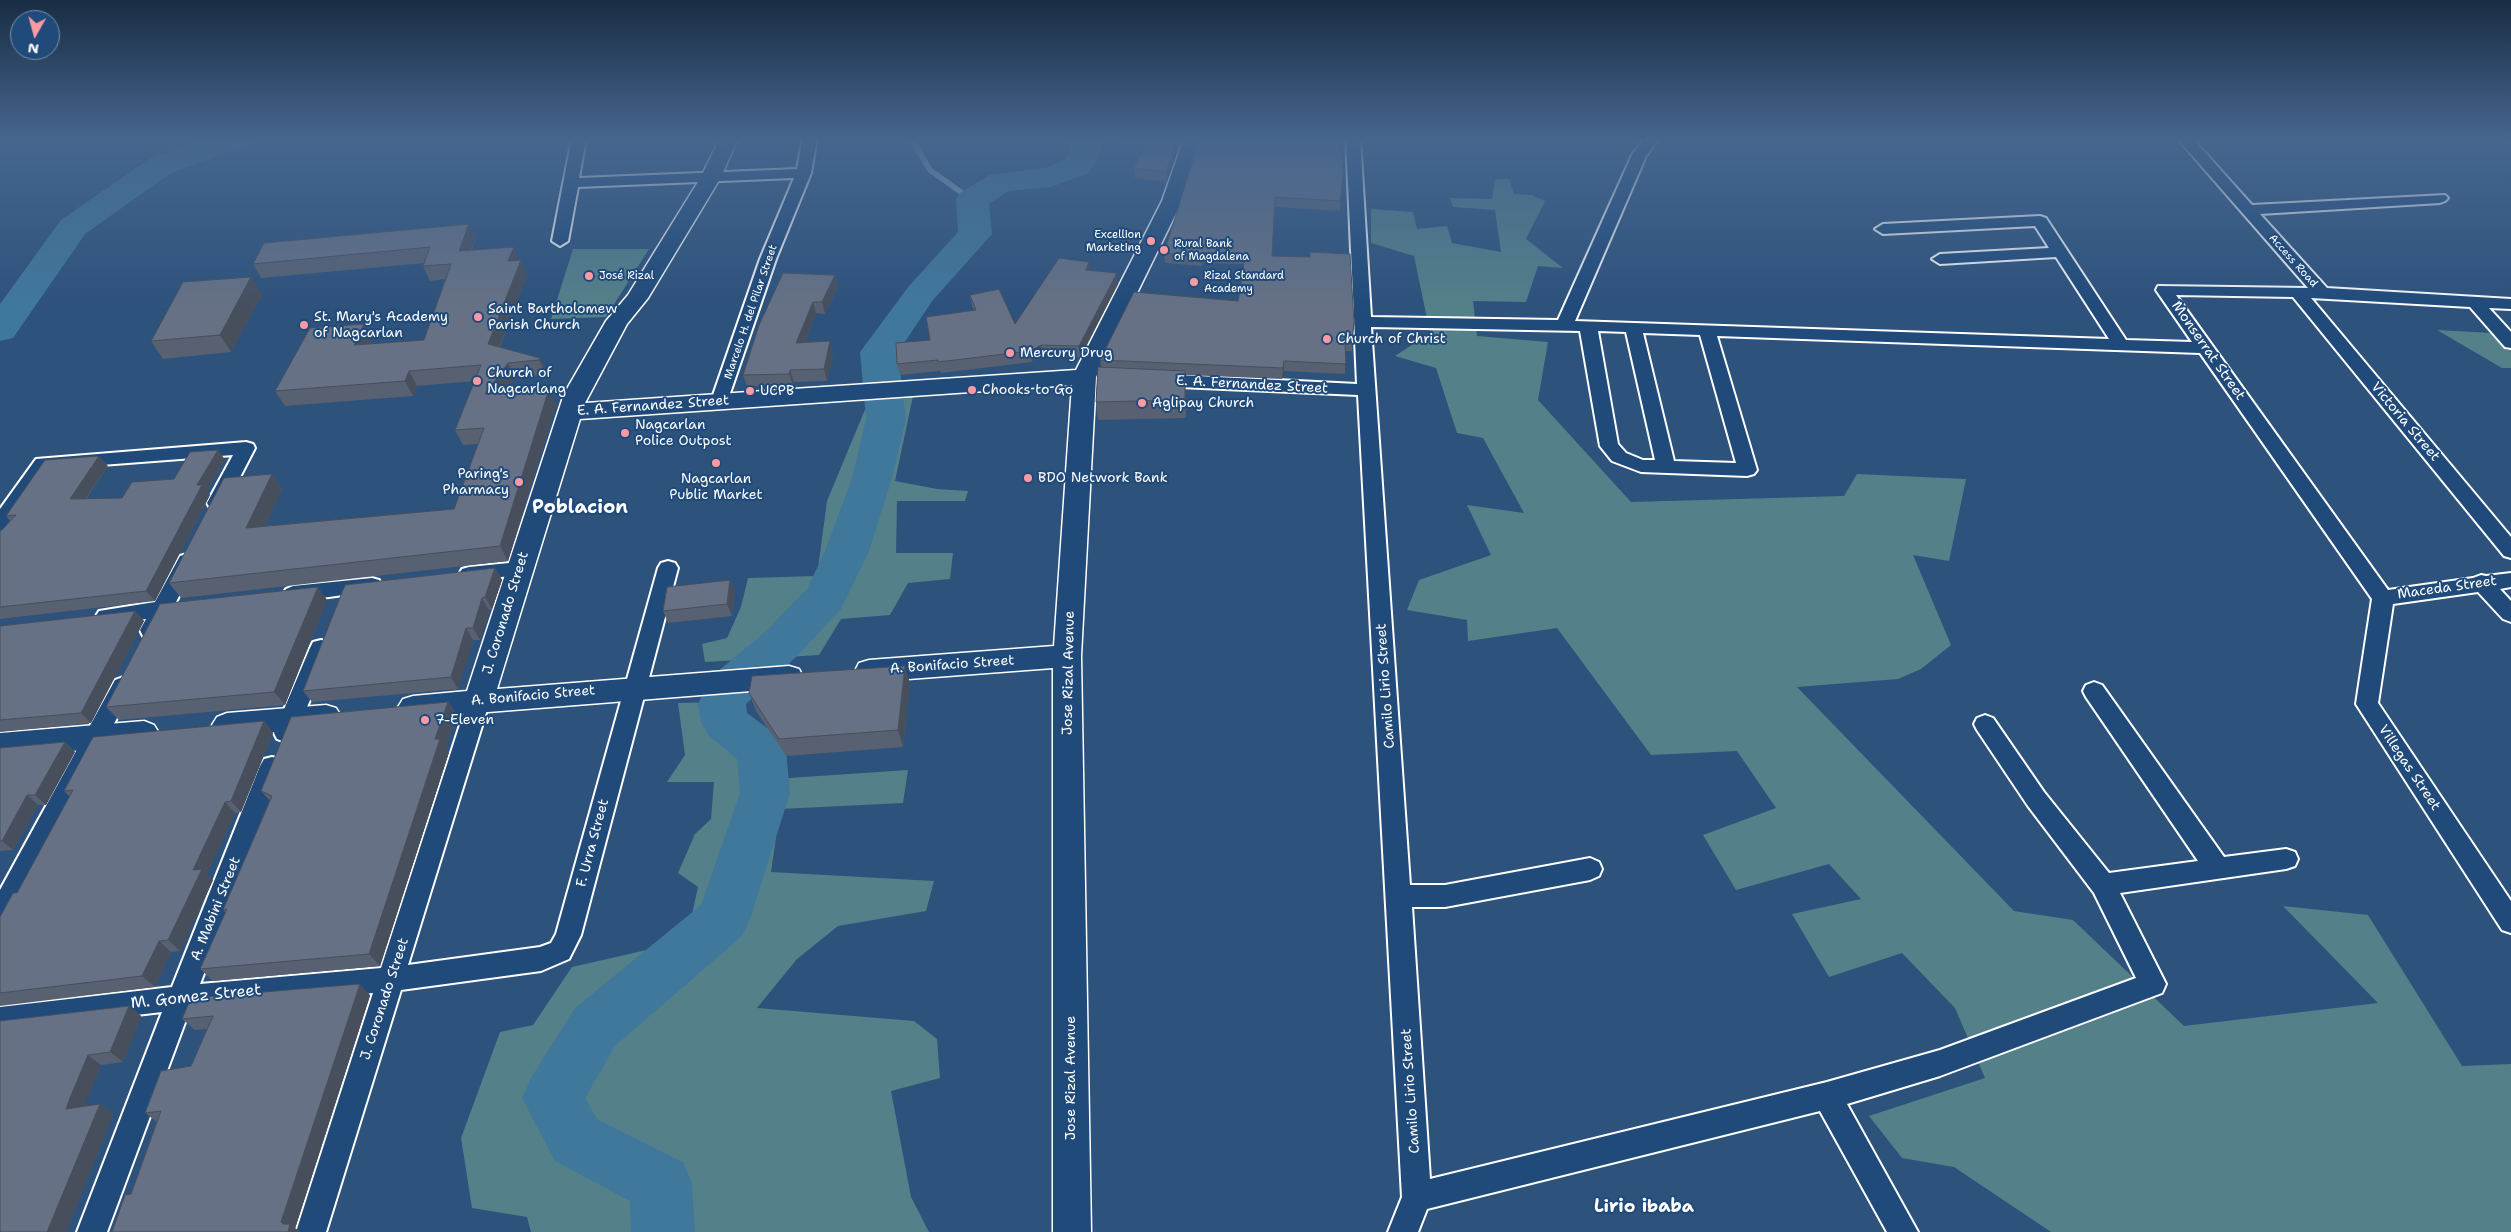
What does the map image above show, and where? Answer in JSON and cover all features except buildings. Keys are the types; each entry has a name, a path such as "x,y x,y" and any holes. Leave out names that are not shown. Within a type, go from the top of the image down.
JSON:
{"main road":[{"name":"J. Coronado Street","path":"479,700 569,412 583,379 617,321 637,298 700,195"},
{"name":"Jose Rizal Avenue","path":"1072,1232 1067,656 1094,377 1174,195"},
{"name":"E. A. Fernandez Street","path":"569,412 843,392 1094,377"},
{"name":"A. Bonifacio Street","path":"844,673 1067,656"},
{"name":"A. Bonifacio Street","path":"390,709 479,700 816,675"},
{"path":"204,727 350,714"},
{"path":"0,745 175,730"}],"street":[{"path":"560,241 567,195"},
{"name":"Marcelo H. del Pilar Street","path":"720,401 768,259 795,195"},
{"name":"Camilo Lirio Street","path":"1355,195 1418,1197 1403,1232"},
{"path":"1565,325 1621,195"},
{"name":"Access Road","path":"2235,195 2322,293"},
{"path":"2248,210 2440,198"},
{"path":"1883,229 2040,221 2121,345"},
{"path":"1940,259 2061,252"},
{"name":"Monserrat Street","path":"2383,598 2164,290 2322,293 2511,304"},
{"name":"Victoria Street","path":"2298,293 2511,550"},
{"path":"2475,302 2511,343"},
{"path":"1364,322 1633,327 2205,348"},
{"path":"1588,326 1609,446 1620,457 1641,466 1747,470 1707,330"},
{"path":"1633,327 1666,467"},
{"name":"E. A. Fernandez Street","path":"1143,380 1366,390"},
{"path":"0,524 43,463 246,448 144,644"},
{"path":"451,576 519,568"},
{"name":"F. Urra Street","path":"392,979 542,959 560,951 568,935 668,568"},
{"name":"Maceda Street","path":"2383,598 2482,582 2511,580"},
{"path":"2482,582 2511,614"},
{"path":"278,596 394,583"},
{"name":"A. Mabini Street","path":"92,1232 181,998 345,588"},
{"name":"Villegas Street","path":"2383,598 2366,704 2511,922"},
{"path":"85,618 190,606"},
{"path":"0,914 97,737 131,669"},
{"path":"2094,691 2218,869"},
{"name":"J. Coronado Street","path":"311,1232 479,700"},
{"path":"1418,1197 1827,1096 1940,1063 2153,984 2103,885 2036,799 1985,724"},
{"path":"2103,885 2286,859"},
{"path":"1399,896 1445,896 1590,869"},
{"name":"M. Gomez Street","path":"0,1019 181,998 392,979"},
{"path":"1827,1096 1903,1232"}],"green space":[{"path":"1493,195 1532,195 1545,201 1526,239 1563,268 1538,266 1526,302 1473,301 1477,336 1548,342 1538,400 1631,502 1844,496 1857,474 1966,479 1949,561 1913,555 1951,645 1921,669 1898,679 1797,687 2014,911 2073,920 2184,1026 2378,1003 2283,906 2368,915 2462,1066 2511,1064 2511,1232 2051,1232 1954,1167 1902,1158 1869,1116 1985,1078 1955,1008 1902,953 1829,977 1792,914 1861,899 1829,864 1736,890 1703,835 1776,808 1737,751 1651,755 1557,628 1468,641 1467,620 1407,610 1419,580 1491,555 1467,505 1524,513 1483,438 1457,433 1436,368 1395,356 1430,333 1414,256 1371,243 1371,209 1413,212 1417,229 1447,226 1452,243 1501,252 1495,210 1453,207 1450,198 1492,199"},
{"path":"573,249 649,249 606,317 551,319"},
{"path":"2437,330 2511,334 2511,368 2502,368"},
{"path":"913,396 895,481 937,489 968,491 965,501 897,501 896,553 953,553 950,579 908,583 890,615 841,619 819,655 705,662 702,644 727,638 741,607 748,578 817,576 827,501 869,400"},
{"path":"729,702 755,754 753,773 789,778 908,770 903,803 780,809 771,872 934,881 926,911 838,926 797,959 757,1008 914,1021 937,1039 940,1078 891,1091 911,1197 929,1232 531,1232 527,1217 472,1208 461,1138 500,1032 533,1025 572,967 686,941 698,887 678,873 695,834 711,819 714,782 667,782 685,755 678,703"}],"waterway":[{"path":"0,330 73,227 118,195"},
{"path":"966,195 972,200"},
{"path":"663,1232 661,1184 576,1140 552,1098 595,1027 723,919 765,793 761,750 725,722 722,704 728,690 781,644 825,598 847,551 872,478 886,419 879,352 921,293 975,234 972,200 979,195"}],"place":[{"name":"Excellion Marketing","path":"1151,241"},
{"name":"Rural Bank of Magdalena","path":"1164,250"},
{"name":"José Rizal","path":"589,276"},
{"name":"Rizal Standard Academy","path":"1194,282"},
{"name":"Saint Bartholomew Parish Church","path":"478,317"},
{"name":"St. Mary's Academy of Nagcarlan","path":"304,325"},
{"name":"Church of Christ","path":"1327,339"},
{"name":"Mercury Drug","path":"1010,353"},
{"name":"Church of Nagcarlang","path":"477,381"},
{"name":"Chooks to Go","path":"972,390"},
{"name":"UCPB","path":"750,391"},
{"name":"Aglipay Church","path":"1142,403"},
{"name":"Nagcarlan Police Outpost","path":"625,433"},
{"name":"Nagcarlan Public Market","path":"716,463"},
{"name":"BDO Network Bank","path":"1028,478"},
{"name":"Paring's Pharmacy","path":"519,482"},
{"name":"7-Eleven","path":"425,720"}],"district":[{"name":"Poblacion","path":"580,508"},
{"name":"Lirio ibaba","path":"1644,1207"}]}
